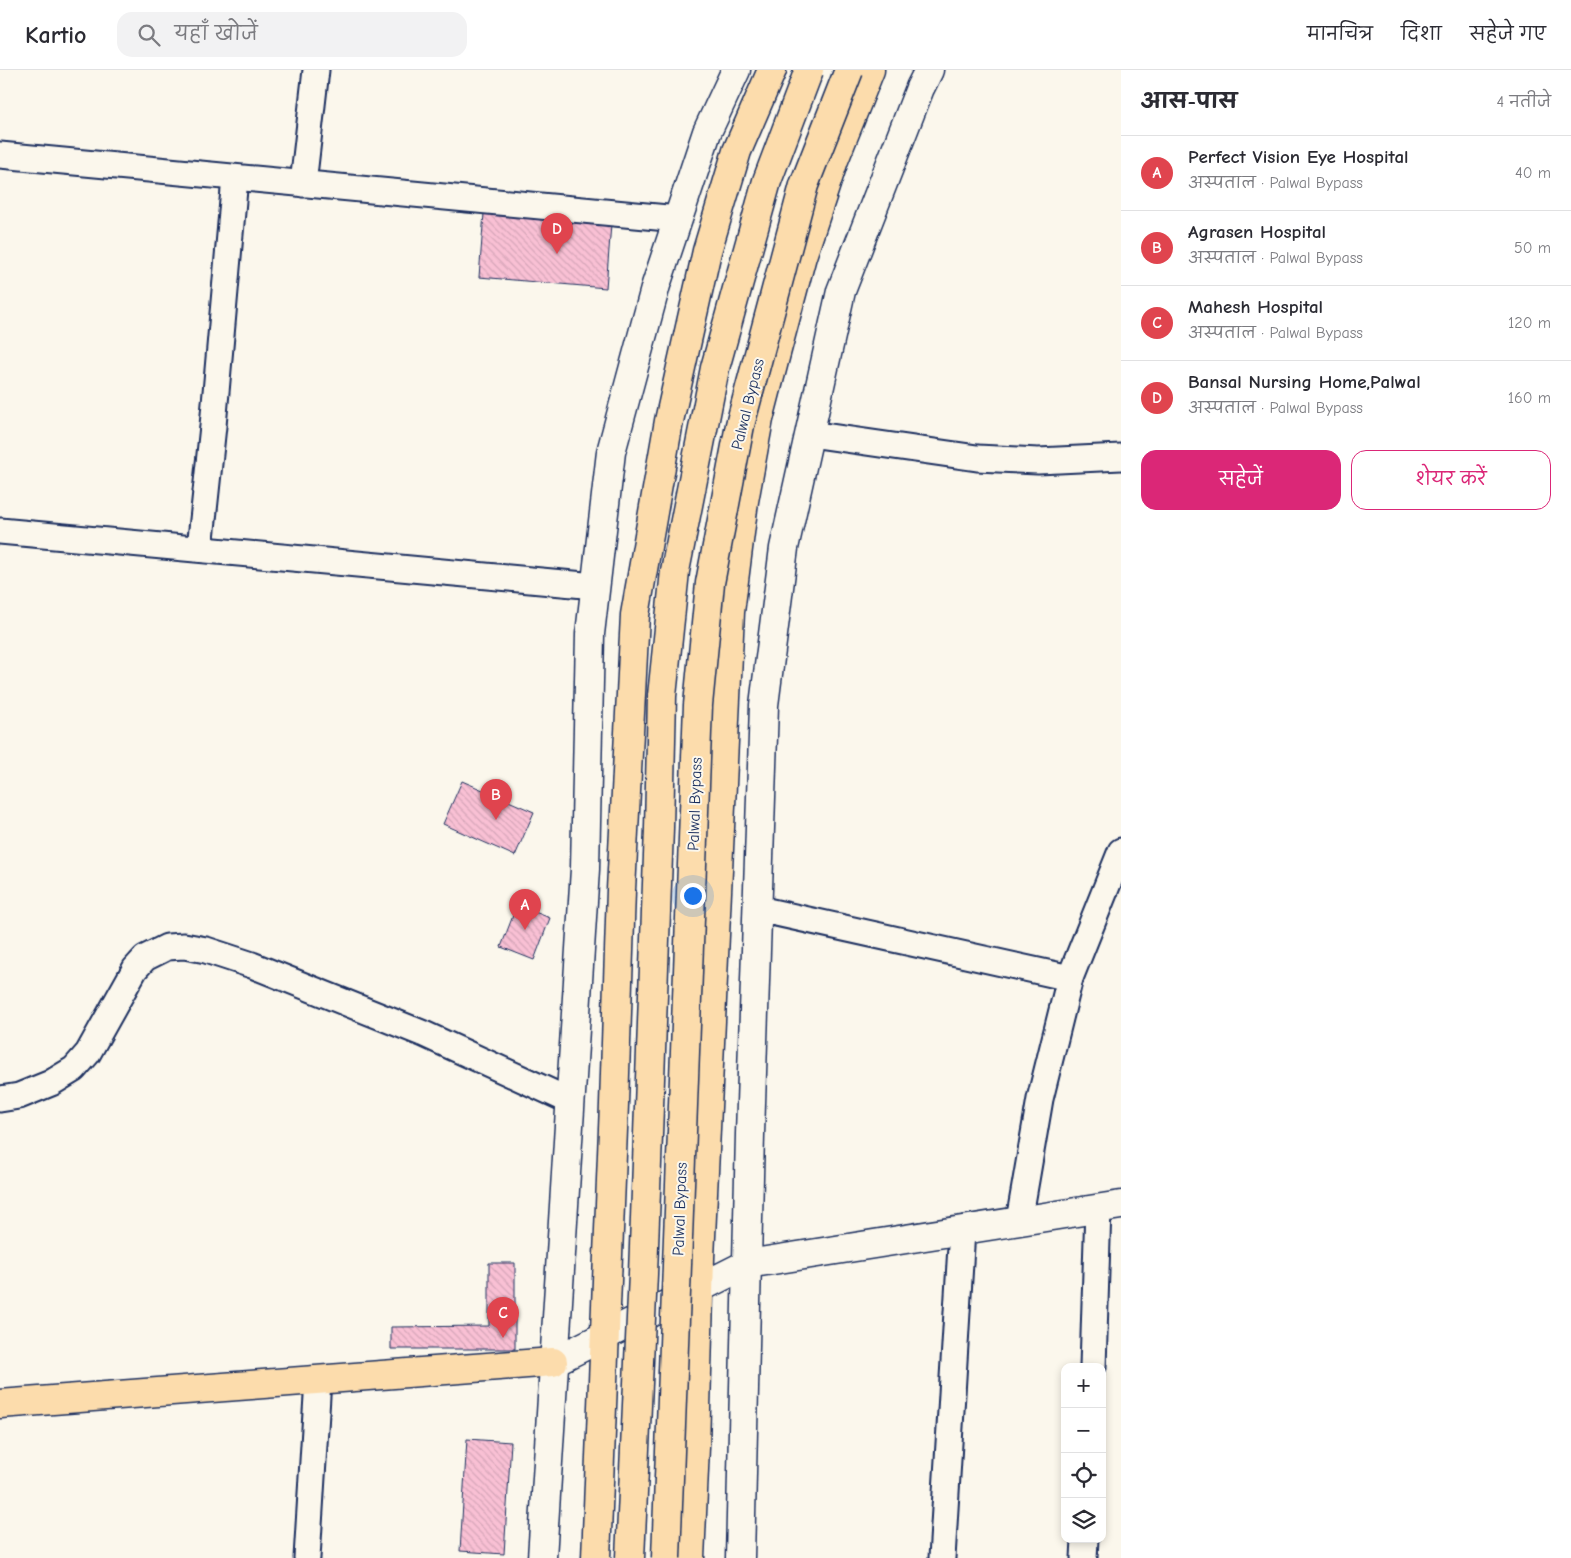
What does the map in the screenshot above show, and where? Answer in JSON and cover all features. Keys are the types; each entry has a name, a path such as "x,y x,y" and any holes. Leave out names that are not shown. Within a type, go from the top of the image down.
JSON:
{"highway":[{"path":"596,1558 621,890 635,615 669,421 707,251 737,151 772,70"},
{"name":"Palwal Bypass","path":"630,1558 645,1225 662,696 674,571 715,368 766,181 808,70"},
{"name":"Palwal Bypass","path":"666,1558 698,705 710,583 740,426 802,194 849,70"},
{"path":"690,1558 699,1288 730,612 744,501 759,419 802,256 834,160 870,70"},
{"path":"0,1404 553,1362"}],"street":[{"path":"303,184 316,70"},
{"path":"542,1558 585,869 590,634 611,452 656,285 707,132 736,70"},
{"path":"740,1558 764,705 784,548 841,291 920,88 929,70"},
{"path":"0,155 678,219"},
{"path":"200,548 235,178"},
{"path":"810,434 977,458 1038,461 1121,457"},
{"path":"0,531 595,586"},
{"path":"1019,1221 1040,1099 1070,978 1121,851"},
{"path":"758,909 1070,978"},
{"path":"0,1099 18,1096 51,1084 74,1069 88,1053 135,969 145,958 168,947 184,946 206,950 252,965 305,986 424,1034 570,1101"},
{"path":"553,1362 747,1264 1110,1206 1093,1363"},
{"path":"942,1558 962,1230"},
{"path":"307,1558 318,1380"},
{"path":"1084,1558 1085,1543"}],"building":[{"path":"484,213 611,224 606,288 479,277"},
{"path":"462,781 534,812 515,856 443,824"},
{"path":"517,905 550,918 534,960 501,947"},
{"path":"489,1263 515,1263 515,1349 391,1349 391,1327 489,1326"},
{"path":"467,1439 511,1442 504,1554 460,1551"}],"place":[{"name":"Bansal Nursing Home,Palwal","path":"557,254"},
{"name":"Agrasen Hospital","path":"496,820"},
{"name":"Perfect Vision Eye Hospital","path":"525,930"},
{"name":"Mahesh Hospital","path":"503,1338"}]}
